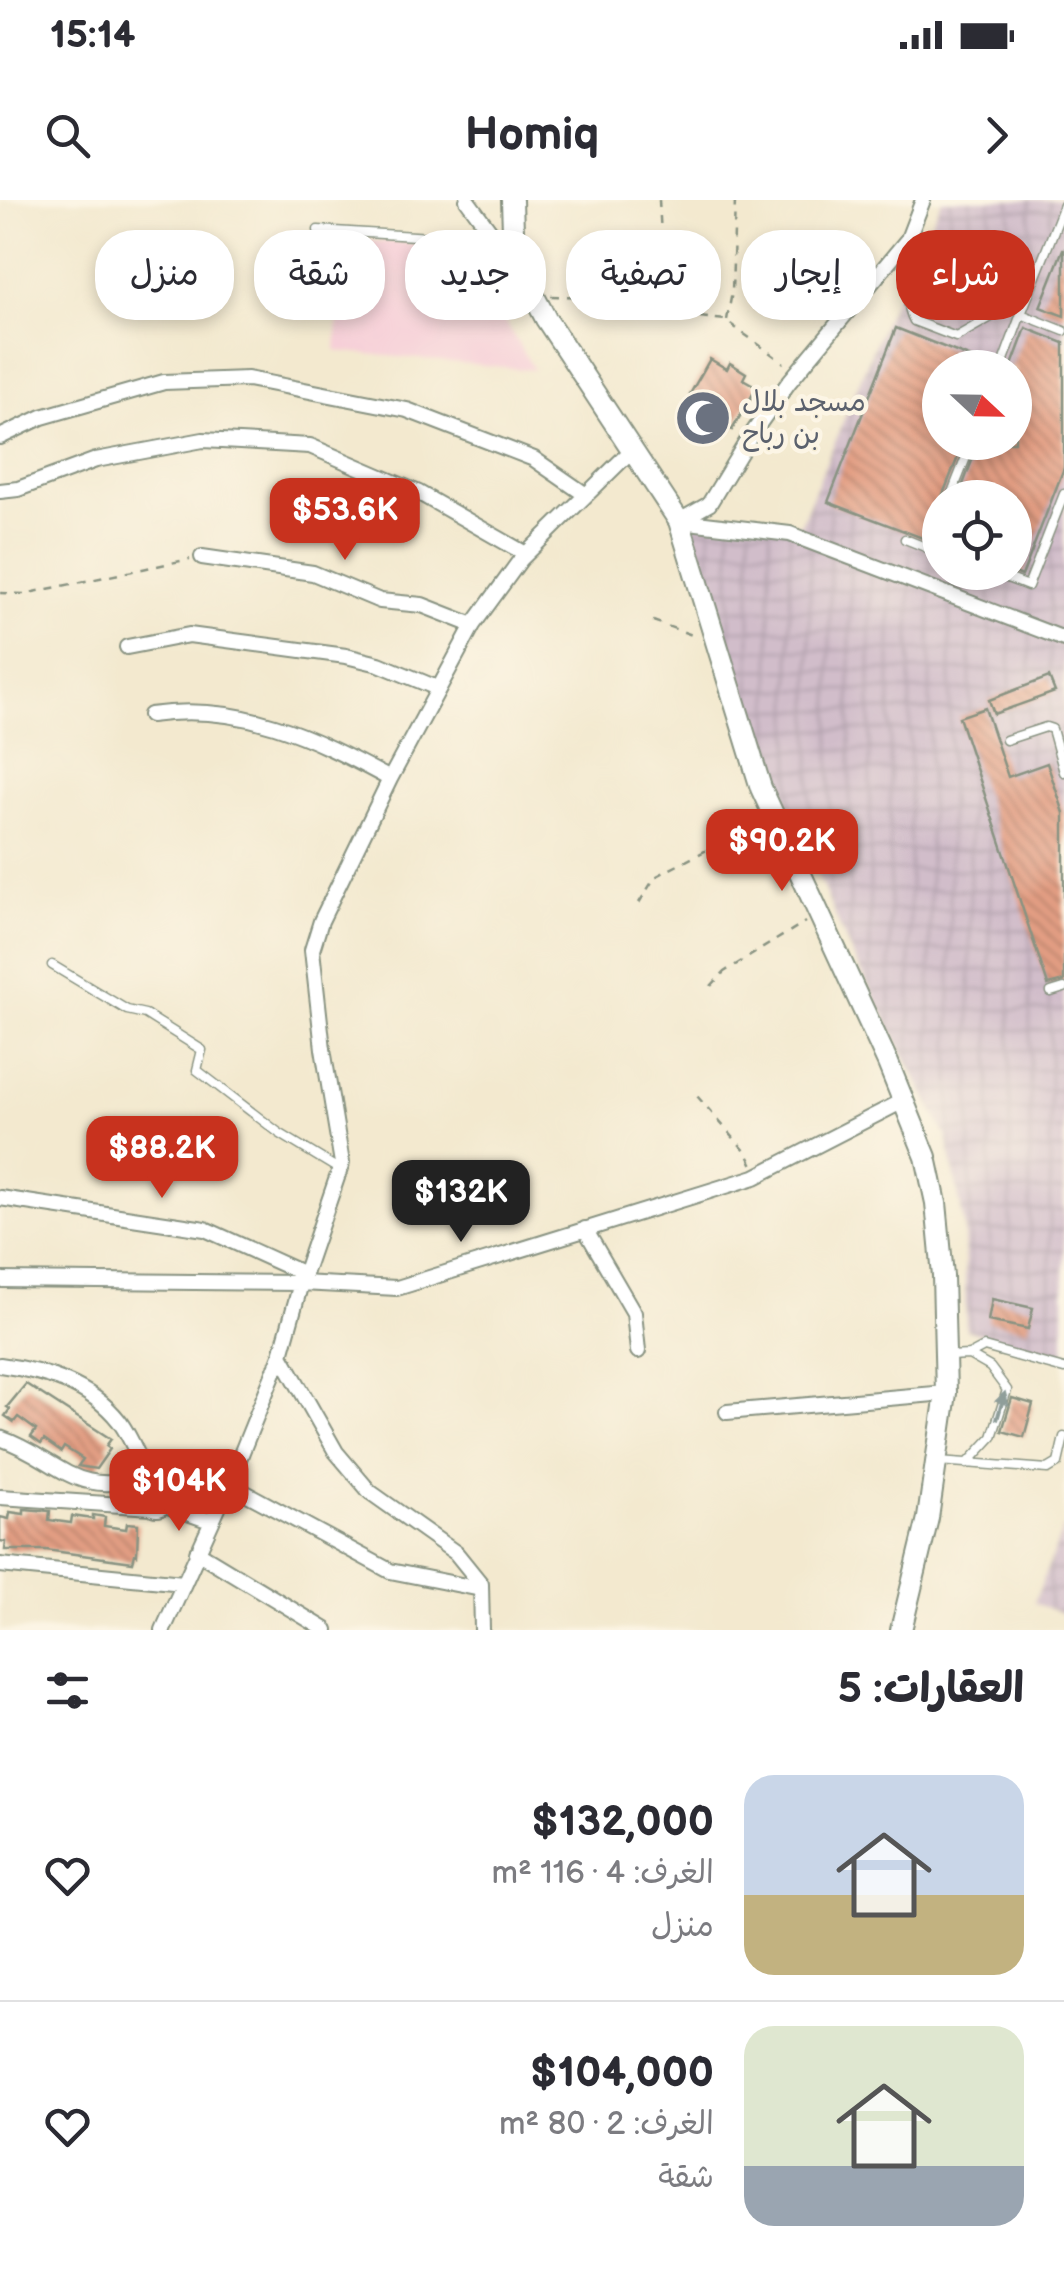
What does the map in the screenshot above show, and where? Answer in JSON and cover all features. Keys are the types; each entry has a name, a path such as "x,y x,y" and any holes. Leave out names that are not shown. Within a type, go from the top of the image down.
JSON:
{"main road":[{"path":"512,200 514,230"},
{"path":"546,314 679,520 761,788 926,1158 936,1203 944,1276 946,1393 938,1462 901,1630"}],"street":[{"path":"467,200 487,230"},
{"path":"679,520 708,504 749,438 797,373 908,239 922,200"},
{"path":"0,438 42,417 164,382 248,379 407,410 534,460 586,495"},
{"path":"0,492 96,460 202,440 310,446 419,493 526,554"},
{"path":"163,1630 229,1484 280,1355 342,1164 312,950 321,922 390,779 474,625 526,554 631,451"},
{"path":"679,520 790,534 1064,640"},
{"path":"202,557 313,573 380,601 422,605 474,625"},
{"path":"127,646 189,635 346,656 379,664 437,688"},
{"path":"150,715 180,711 259,720 318,740 390,779"},
{"path":"0,1280 302,1278 397,1288 758,1175 903,1100"},
{"path":"0,1198 205,1229 302,1278"},
{"path":"585,1229 634,1313 638,1351"},
{"path":"280,1355 336,1452 370,1492 456,1553 481,1584 482,1630"},
{"path":"0,1365 41,1371 88,1393 118,1421 157,1501"},
{"path":"727,1412 946,1393"},
{"path":"0,1438 33,1452 79,1481 99,1485 146,1476"},
{"path":"229,1484 390,1572 481,1589"},
{"path":"0,1497 157,1501 210,1521"},
{"path":"197,1552 326,1630"},
{"path":"0,1565 183,1583"}],"lane":[{"path":"1035,278 1064,205"},
{"path":"941,262 1028,296 956,337 914,321 907,308 910,288 918,273 926,264 941,262"},
{"path":"1007,350 1019,320"},
{"path":"1035,320 1064,331"},
{"path":"1032,576 1064,494"},
{"path":"905,538 922,545"},
{"path":"1006,740 1046,727 1052,729 1064,772"},
{"path":"52,964 202,1050 197,1070 278,1134 340,1170"},
{"path":"1050,992 1064,988"},
{"path":"946,1356 969,1355 984,1346 1064,1369"},
{"path":"967,1464 992,1437 1007,1390 990,1367 969,1355"},
{"path":"938,1462 1054,1468 1064,1437"}],"path":[{"path":"658,200 660,230"},
{"path":"726,322 732,292 735,200"},
{"path":"713,320 726,322 797,373"},
{"path":"0,592 24,594 202,557"},
{"path":"653,621 715,644"},
{"path":"639,903 655,877 736,834 753,826 780,830"},
{"path":"710,986 724,972 818,913"},
{"path":"697,1096 746,1153 758,1175"}],"shaded area":[{"path":"942,200 1064,200 1064,1360 966,1330 964,1224 947,1138 848,946 792,815 749,709 690,522 801,524 896,295 896,320 1035,320 1035,230 928,230"},
{"path":"385,242 405,243 405,320 504,320 534,370 336,351 338,320 385,320"},
{"path":"1064,1526 1064,1614 1034,1603"}],"building":[{"path":"1064,249 1064,316 1040,307"},
{"path":"896,328 951,350 922,350 922,460 957,460 949,480 922,480 922,538 828,502"},
{"path":"1026,328 1064,343 1064,468 1032,550 1032,480 965,480 972,460 1032,460 1032,350 1018,350"},
{"path":"710,359 727,369 730,363 746,373 743,379 757,387 732,430 721,423 726,415 690,394"},
{"path":"1049,677 1055,692 994,714 989,700"},
{"path":"985,708 1008,777 1047,763 1064,813 1064,981 1048,985 959,717"},
{"path":"992,1299 1033,1308 1028,1329 988,1321"},
{"path":"26,1384 111,1439 106,1446 110,1449 96,1469 78,1466 83,1459 64,1447 61,1452 44,1440 41,1444 31,1437 36,1430 18,1417 14,1422 5,1416 10,1409 7,1407"},
{"path":"1012,1398 1033,1404 1024,1437 1002,1431"},
{"path":"24,1509 50,1511 49,1520 71,1523 72,1516 93,1519 93,1515 105,1517 104,1526 126,1529 127,1523 138,1524 137,1555 133,1562 46,1550 5,1550 6,1542 0,1541 0,1517 9,1519 10,1512 24,1514"}],"place":[{"name":"مسجد بلال بن رباح","path":"703,418"}]}
